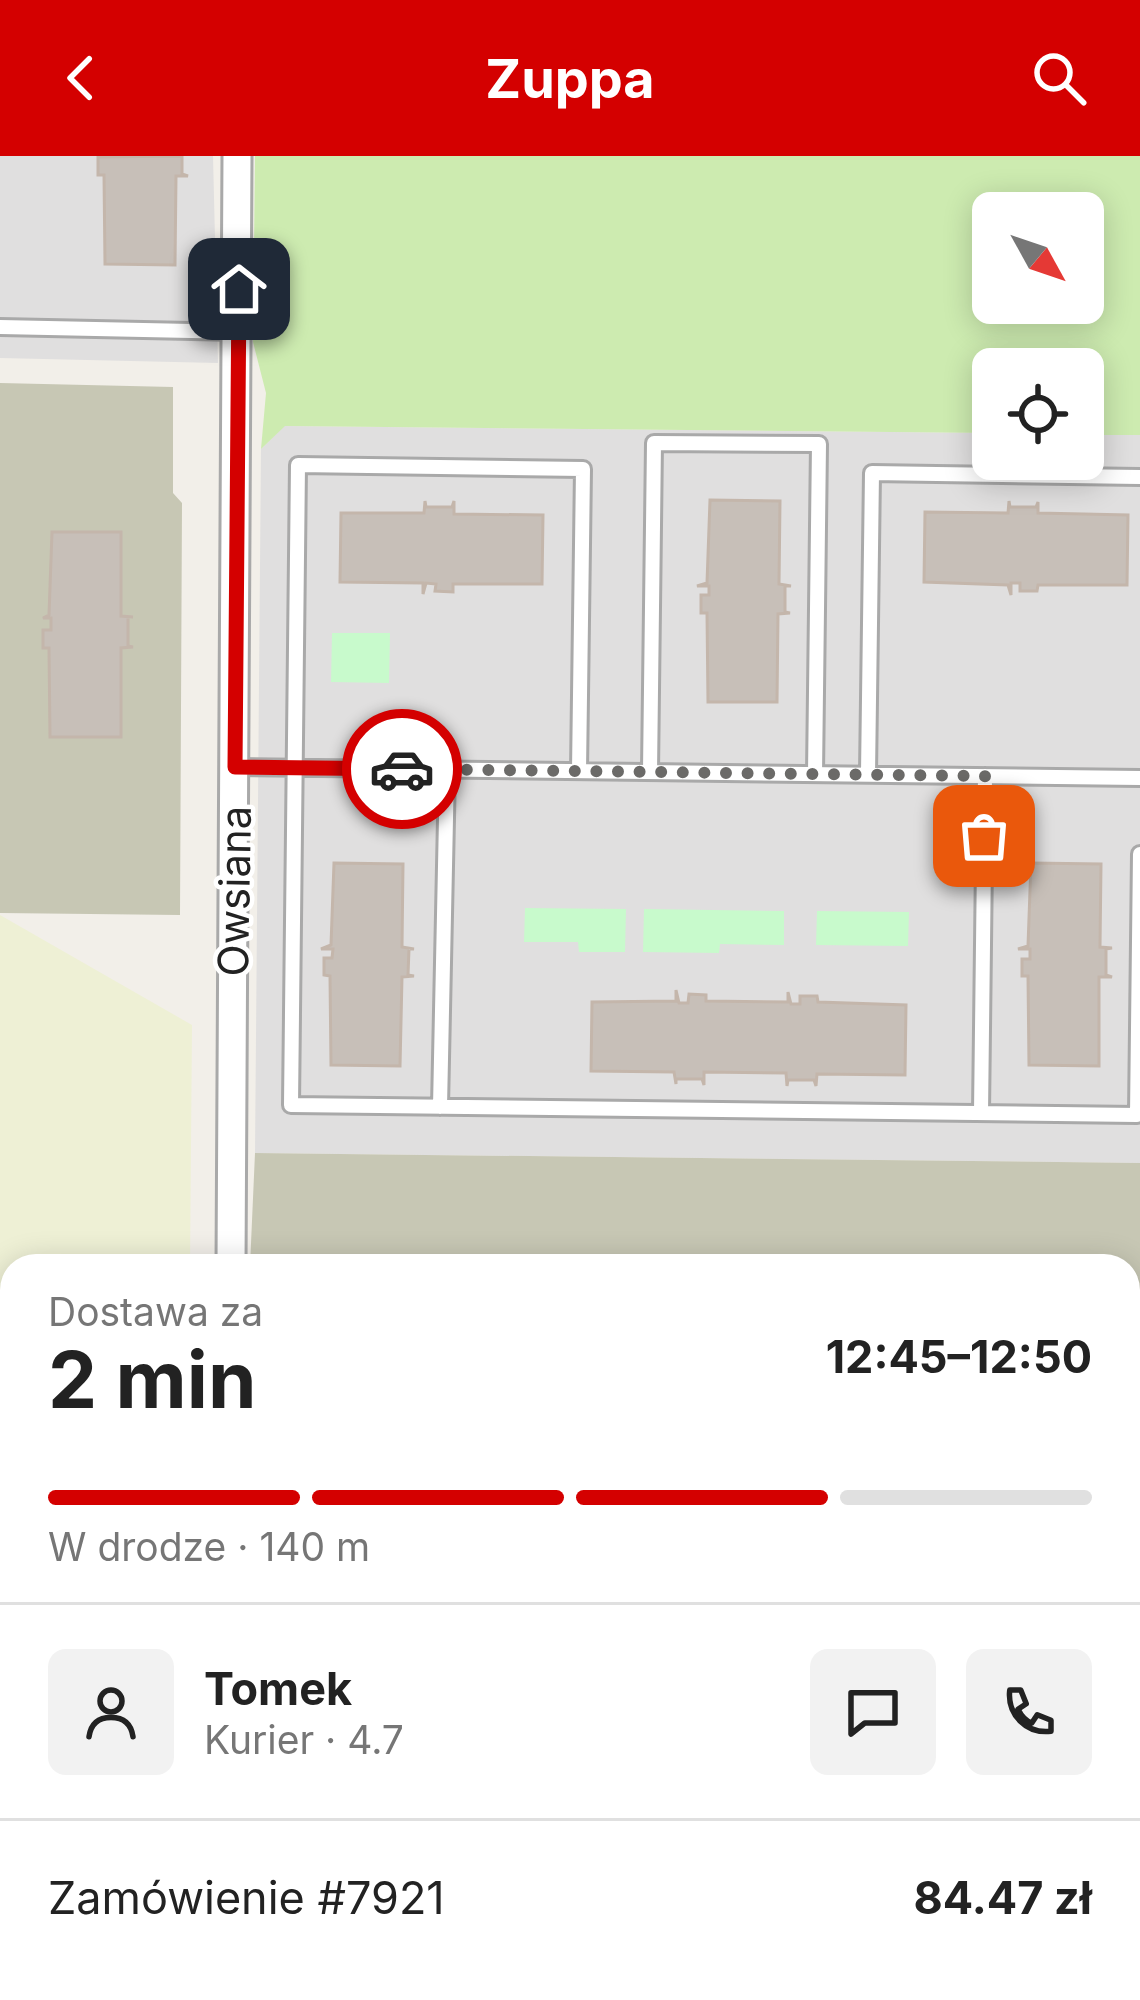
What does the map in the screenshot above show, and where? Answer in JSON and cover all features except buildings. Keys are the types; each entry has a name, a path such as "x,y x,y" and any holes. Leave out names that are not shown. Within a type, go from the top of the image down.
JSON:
{"street":[{"name":"Owsiana","path":"230,1254 237,156"}],"lane":[{"path":"0,327 239,332"},
{"path":"650,772 654,443 819,444 815,774"},
{"path":"579,771 583,469 298,465 291,1105 1137,1115 1140,854"},
{"path":"868,774 872,473 1140,477"},
{"path":"235,767 1140,778"},
{"path":"440,1107 447,770"},
{"path":"981,1113 985,776"}],"shaded area":[{"path":"0,156 213,156 218,363 0,358"},
{"path":"0,383 173,387 173,493 182,503 180,915 0,913"},
{"path":"284,426 972,433 972,480 1104,480 1104,435 1140,435 1140,1163 255,1153 261,449"},
{"path":"0,915 192,1025 190,1254 0,1254"},
{"path":"255,1153 1140,1163 1140,1254 251,1254"}],"green space":[{"path":"255,156 1140,156 1140,435 1104,435 1104,348 972,348 972,433 285,426 261,449 266,393 253,342"},
{"path":"332,633 390,633 389,683 331,682"},
{"path":"525,908 626,909 625,952 579,952 578,942 524,942"},
{"path":"644,909 784,911 784,945 720,944 719,953 643,952"},
{"path":"817,911 909,912 908,946 816,945"}],"way so far":[{"path":"402,769 985,776 984,836"}],"route":[{"path":"239,289 235,767 402,769"}]}
